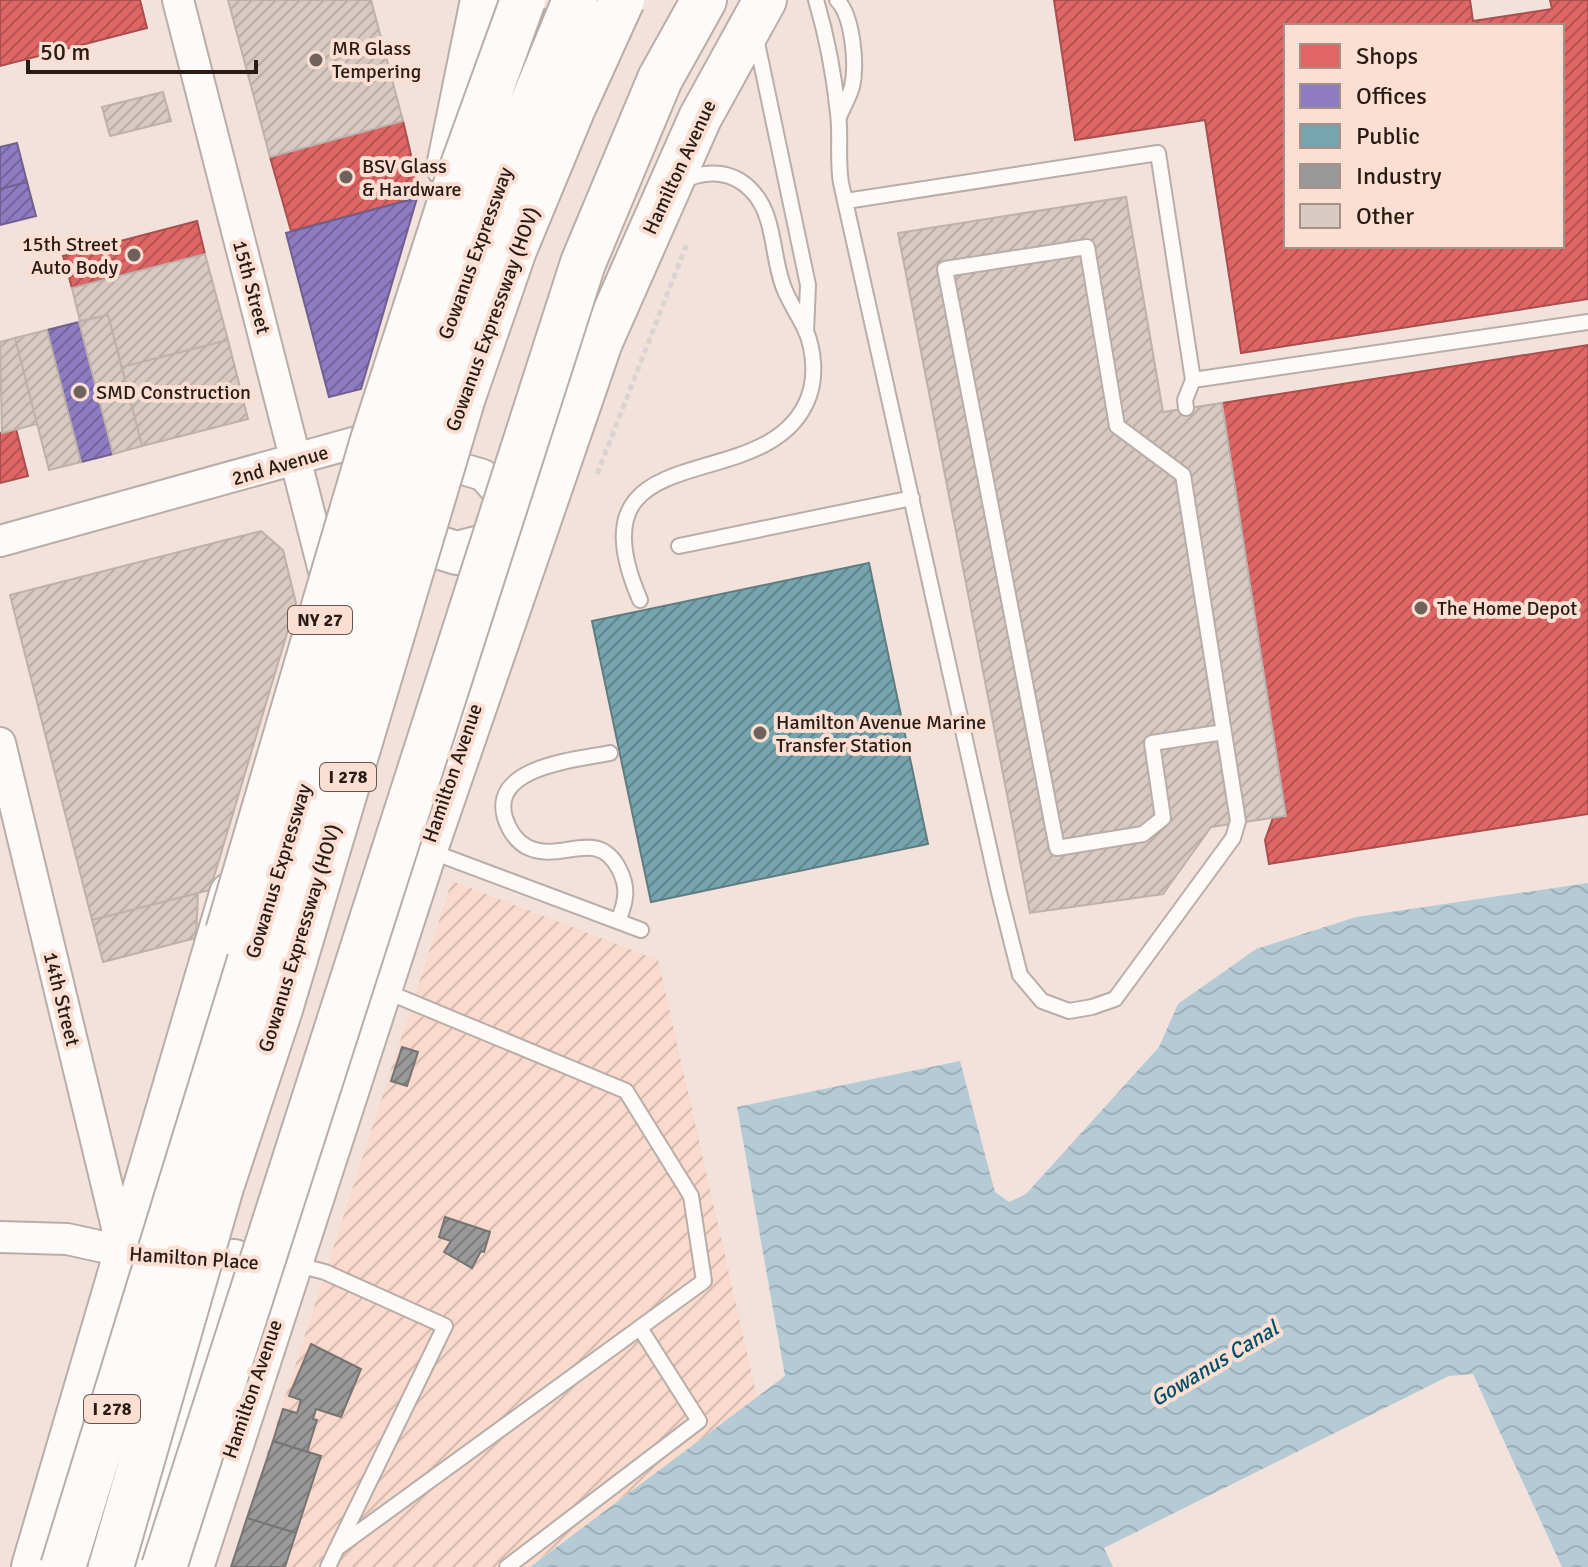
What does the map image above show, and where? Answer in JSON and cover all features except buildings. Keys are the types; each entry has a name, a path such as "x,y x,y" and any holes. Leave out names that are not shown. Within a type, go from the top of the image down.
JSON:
{"highway":[{"name":"NY 27","path":"142,1252 164,1150 373,440 452,196 523,0"},
{"name":"Gowanus Expressway","path":"63,1567 142,1252 421,405 492,202 575,0"},
{"name":"Gowanus Expressway (HOV)","path":"111,1567 221,1187 280,1009 463,397 520,236 622,0"},
{"path":"164,1567 583,263 691,0"},
{"path":"660,79 704,0"},
{"path":"443,192 487,4"}],"main road":[{"name":"Hamilton Avenue","path":"192,1567 294,1264 426,849 601,342 700,118 758,11"},
{"path":"33,1567 142,1252 325,575 364,440 443,192"},
{"path":"347,503 387,533 457,553 535,533"},
{"path":"139,1567 234,1261"}],"street":[{"name":"15th Street","path":"178,0 325,575"},
{"name":"2nd Avenue","path":"0,541 364,440"},
{"path":"364,440 483,475 535,533"},
{"name":"14th Street","path":"0,743 142,1252"},
{"name":"Hamilton Place","path":"0,1237 67,1239 142,1252 294,1264"}],"lane":[{"path":"816,0 830,56 839,117 836,155 912,498 1020,975 1042,1001 1069,1011 1115,999 1233,838 1238,821 1224,732 1183,475 1117,426 1087,247 945,269 1057,848 1143,834 1163,818 1152,743 1224,732"},
{"path":"837,0 844,7 853,54 852,86 839,117"},
{"path":"758,11 808,285 806,332"},
{"path":"846,201 1158,153 1193,380 1185,400 1186,408"},
{"path":"640,600 626,562 623,542 633,504 658,481 752,452 787,431 803,411 812,387 813,361 806,332 784,289 765,213 756,194 741,179 723,173 701,174 683,180 664,194"},
{"path":"1193,380 1588,322"},
{"path":"679,546 912,498"},
{"path":"610,753 526,773 510,789 504,812 513,835 529,848 557,852 586,845 599,847 610,855 623,877 626,891 626,904 618,921"},
{"path":"426,849 641,930"},
{"path":"337,1548 704,1281 691,1196 626,1091 381,990"},
{"path":"294,1264 325,1272 445,1326 328,1567"},
{"path":"507,1567 699,1421 640,1328"}],"shaded area":[{"path":"452,881 658,960 757,1397 529,1567 230,1567"}],"water":[{"name":"Gowanus Canal","path":"1588,883 1588,1567 1562,1567 1473,1374 1449,1376 1104,1548 1113,1567 530,1567 785,1376 737,1107 960,1061 995,1192 1009,1202 1026,1194 1159,1047 1178,1004 1256,949 1356,917"}],"place":[{"name":"MR Glass Tempering","path":"316,60"},
{"name":"BSV Glass & Hardware","path":"346,177"},
{"name":"15th Street Auto Body","path":"134,255"},
{"name":"SMD Construction","path":"80,392"},
{"name":"The Home Depot","path":"1421,608"},
{"name":"Hamilton Avenue Marine Transfer Station","path":"760,733"}]}
